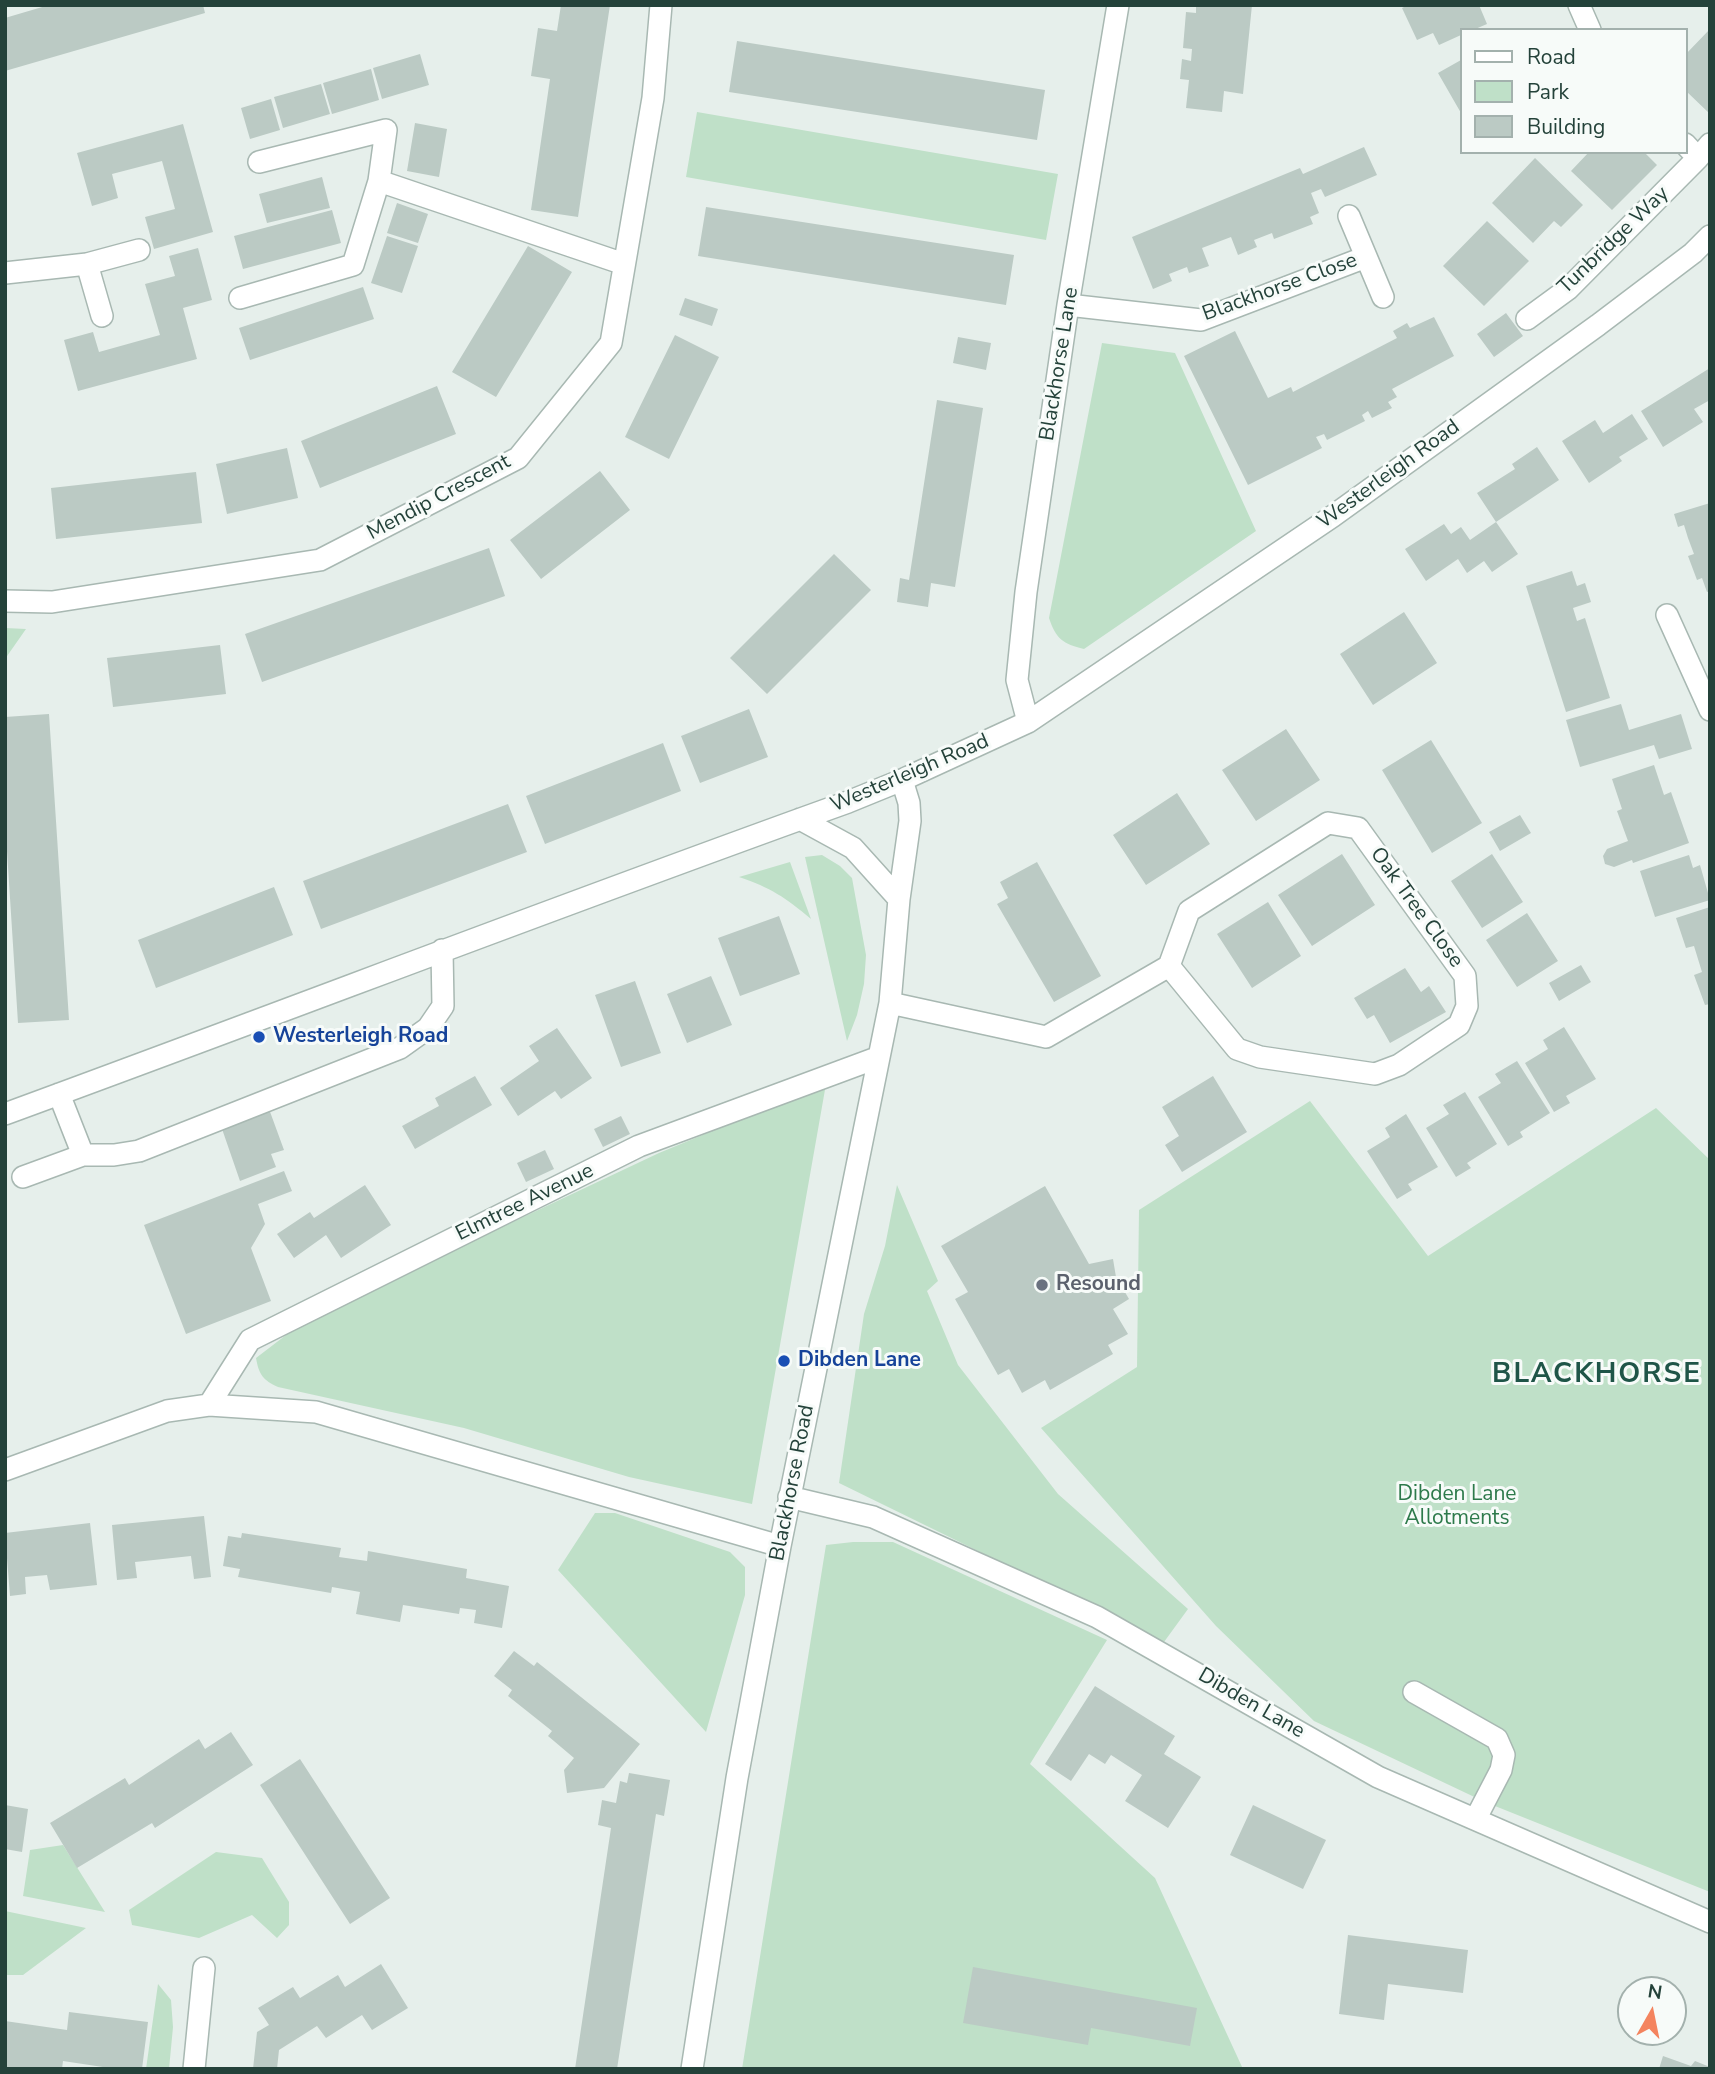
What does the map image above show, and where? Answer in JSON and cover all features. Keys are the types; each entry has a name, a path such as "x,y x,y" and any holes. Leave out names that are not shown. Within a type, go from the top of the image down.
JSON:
{"street":[{"name":"Mendip Crescent","path":"5,601 52,602 320,560 518,458 611,342 653,98 661,5"},
{"name":"Blackhorse Lane","path":"1028,722 1017,680 1026,592 1068,305 1118,5"},
{"path":"1579,5 1589,28"},
{"path":"240,298 354,265 379,181 386,130 259,162"},
{"name":"Tunbridge Way","path":"1527,319 1568,289 1698,149"},
{"path":"379,181 624,264"},
{"name":"Blackhorse Close","path":"1349,216 1383,296"},
{"name":"Westerleigh Road","path":"5,1114 254,1023 442,950 800,820 902,780 1028,722 1333,516 1619,309 1693,253 1710,236"},
{"path":"5,273 87,264 139,250"},
{"name":"Blackhorse Close","path":"1068,305 1201,320 1366,257"},
{"path":"87,264 102,316"},
{"path":"1667,615 1710,710"},
{"name":"Blackhorse Road","path":"692,2069 737,1778 789,1497 890,1003 899,899 910,821 909,803 902,780"},
{"path":"800,820 853,848 899,899"},
{"name":"Oak Tree Close","path":"1328,823 1358,828 1465,976 1467,1006 1459,1025 1399,1065 1375,1074 1260,1057 1237,1049 1168,967 1189,911 1328,823"},
{"path":"23,1177 83,1155 114,1155 139,1151 400,1048 428,1028 443,1006 442,950"},
{"path":"890,1003 1046,1037 1168,967"},
{"name":"Elmtree Avenue","path":"209,1405 250,1340 639,1146 879,1057"},
{"path":"59,1094 83,1155"},
{"path":"5,1470 167,1411 209,1405 316,1412 780,1546"},
{"name":"Dibden Lane","path":"789,1497 873,1517 1097,1616 1378,1777 1710,1922"},
{"path":"1414,1692 1497,1739 1504,1755 1501,1770 1476,1818"},
{"path":"194,2069 204,1968"}],"green space":[{"path":"697,112 1058,174 1046,240 686,177"},
{"path":"1102,343 1175,353 1256,531 1084,649 1061,640 1049,618"},
{"path":"5,628 26,629 5,659"},
{"path":"822,855 840,866 852,878 866,955 864,984 857,1015 847,1041 805,857"},
{"path":"790,862 811,919 777,894 739,877"},
{"path":"826,1084 752,1504 629,1477 464,1428 278,1387 260,1373 256,1358 307,1319 659,1153"},
{"name":"Dibden Lane Allotments","path":"1310,1101 1428,1256 1656,1108 1710,1160 1710,1892 1485,1802 1314,1721 1216,1626 1041,1428 1137,1367 1139,1210"},
{"path":"897,1185 938,1281 927,1291 958,1365 1058,1494 1188,1609 1164,1642 839,1483 864,1314 885,1246"},
{"path":"595,1513 615,1513 730,1552 745,1567 745,1595 706,1732 558,1570"},
{"path":"893,1542 1107,1640 1030,1764 1155,1878 1243,2069 742,2069 826,1545"},
{"path":"63,1845 105,1912 23,1896 30,1850"},
{"path":"216,1852 262,1858 289,1902 289,1925 277,1938 252,1915 199,1938 132,1925 129,1910"},
{"path":"5,1911 86,1928 23,1975 5,1975"},
{"path":"158,1984 171,2000 173,2027 169,2069 146,2069"}],"building":[{"path":"49,5 203,5 205,13 5,71 5,18"},
{"path":"561,5 610,5 578,217 531,210 550,79 531,76 538,28 557,31"},
{"path":"1196,5 1252,5 1243,94 1224,91 1222,112 1186,108 1189,80 1180,79 1182,59 1191,61 1192,49 1183,48 1186,12 1196,13"},
{"path":"1408,5 1479,5 1487,24 1478,28 1460,28 1460,35 1439,45 1433,33 1417,40 1402,8"},
{"path":"1710,29 1710,114 1687,92 1687,53"},
{"path":"737,41 1045,90 1037,140 729,92"},
{"path":"420,54 429,85 382,99 373,68"},
{"path":"1460,61 1460,111 1438,73"},
{"path":"371,69 379,100 332,114 323,83"},
{"path":"321,84 330,114 283,128 274,97"},
{"path":"271,99 280,130 250,139 241,108"},
{"path":"415,123 447,129 439,177 407,171"},
{"path":"183,124 213,232 154,249 145,217 175,209 162,161 112,174 118,198 92,206 77,153"},
{"path":"1364,147 1377,175 1325,197 1321,189 1311,193 1319,213 1310,217 1313,224 1274,239 1272,233 1254,240 1257,247 1238,255 1231,237 1202,248 1209,266 1189,273 1187,267 1169,274 1172,281 1153,289 1132,237 1300,168 1303,174"},
{"path":"1587,154 1646,154 1657,165 1612,210 1571,171"},
{"path":"1535,158 1583,205 1561,227 1554,221 1533,243 1492,203"},
{"path":"322,177 330,208 267,223 259,194"},
{"path":"397,203 428,214 418,243 387,233"},
{"path":"706,207 1014,255 1006,305 698,256"},
{"path":"332,210 341,243 243,269 234,236"},
{"path":"1487,221 1529,261 1484,306 1443,266"},
{"path":"387,236 418,246 402,293 371,283"},
{"path":"528,246 572,272 496,397 452,372"},
{"path":"198,248 212,300 183,308 197,359 78,391 64,340 93,332 99,352 160,335 145,284 175,276 169,256"},
{"path":"363,287 374,319 250,360 239,328"},
{"path":"685,298 718,309 712,326 679,315"},
{"path":"1506,313 1523,336 1494,357 1477,334"},
{"path":"1434,317 1454,356 1392,389 1397,397 1388,402 1392,408 1372,418 1368,411 1362,415 1365,421 1327,440 1324,434 1316,437 1322,448 1248,485 1184,356 1235,331 1268,398 1291,387 1293,392 1397,338 1393,331 1407,323 1410,328"},
{"path":"675,335 719,357 669,459 625,437"},
{"path":"958,337 991,343 986,370 953,363"},
{"path":"1710,368 1710,400 1694,409 1703,422 1663,447 1641,411"},
{"path":"437,386 456,434 320,488 301,441"},
{"path":"937,400 983,408 955,587 931,583 928,607 897,602 900,578 909,580"},
{"path":"1632,414 1648,439 1619,457 1622,461 1589,483 1562,441 1595,420 1603,433"},
{"path":"1537,447 1559,480 1496,522 1477,493 1515,469 1512,464"},
{"path":"287,448 298,498 227,514 216,464"},
{"path":"600,471 630,510 541,579 510,540"},
{"path":"196,472 202,523 56,539 51,488"},
{"path":"1710,503 1710,591 1707,592 1702,578 1697,580 1688,556 1694,554 1684,525 1678,527 1674,514"},
{"path":"1496,522 1518,554 1492,572 1484,561 1467,573 1458,559 1426,581 1405,549 1444,524 1451,534 1461,527 1470,540"},
{"path":"489,548 505,596 262,682 245,634"},
{"path":"834,554 871,590 767,694 730,658"},
{"path":"1572,571 1577,586 1585,583 1591,602 1573,608 1577,621 1585,618 1610,698 1566,712 1526,586"},
{"path":"1404,612 1437,663 1373,705 1340,654"},
{"path":"220,645 226,694 113,707 107,658"},
{"path":"1621,704 1629,730 1681,714 1692,749 1659,759 1654,745 1580,767 1566,720"},
{"path":"749,709 768,757 700,783 681,736"},
{"path":"49,714 69,1020 18,1023 5,820 5,717"},
{"path":"1286,729 1320,780 1256,821 1222,770"},
{"path":"1431,740 1482,823 1432,853 1382,770"},
{"path":"663,743 681,791 545,844 526,796"},
{"path":"1654,765 1664,795 1671,792 1689,843 1633,863 1632,860 1614,867 1605,864 1603,856 1607,849 1628,841 1617,811 1622,809 1612,779"},
{"path":"1177,793 1210,844 1146,885 1113,835"},
{"path":"508,804 527,852 321,929 303,881"},
{"path":"1520,815 1531,833 1500,851 1489,832"},
{"path":"1342,854 1375,905 1312,946 1278,895"},
{"path":"1492,854 1523,902 1482,928 1451,881"},
{"path":"1689,855 1693,868 1700,865 1710,900 1655,917 1640,871"},
{"path":"1037,862 1101,976 1054,1002 997,904 1008,898 1000,882"},
{"path":"274,887 293,935 156,988 138,940"},
{"path":"1268,902 1301,956 1252,988 1217,934"},
{"path":"1710,907 1710,1004 1705,1005 1694,975 1702,972 1694,946 1686,948 1676,918"},
{"path":"1527,913 1558,961 1517,987 1486,940"},
{"path":"779,916 800,974 740,996 718,938"},
{"path":"1581,965 1591,982 1559,1001 1549,983"},
{"path":"1405,968 1421,992 1429,986 1446,1012 1390,1043 1374,1015 1367,1019 1354,998"},
{"path":"711,976 732,1025 687,1043 667,994"},
{"path":"635,981 661,1053 621,1067 595,995"},
{"path":"1564,1027 1596,1079 1566,1096 1570,1103 1554,1112 1525,1063 1548,1049 1543,1040"},
{"path":"557,1028 592,1078 561,1099 555,1091 518,1116 500,1088 539,1061 529,1046"},
{"path":"1517,1061 1550,1113 1520,1132 1523,1137 1508,1146 1478,1097 1501,1083 1495,1074"},
{"path":"475,1076 492,1105 415,1149 402,1126 439,1106 435,1098"},
{"path":"1213,1076 1247,1132 1182,1172 1165,1145 1179,1136 1162,1107"},
{"path":"1465,1092 1497,1144 1467,1163 1471,1168 1456,1177 1426,1128 1449,1114 1443,1105"},
{"path":"269,1109 284,1150 271,1154 276,1167 240,1181 221,1126"},
{"path":"1406,1114 1438,1167 1408,1184 1412,1190 1397,1199 1367,1151 1390,1137 1385,1128"},
{"path":"621,1116 630,1134 603,1147 594,1129"},
{"path":"545,1150 554,1169 526,1182 517,1163"},
{"path":"284,1171 292,1191 258,1204 265,1224 251,1248 271,1301 186,1334 144,1225"},
{"path":"365,1185 391,1225 341,1258 326,1235 294,1258 277,1234 310,1212 314,1218"},
{"name":"Resound","path":"1045,1186 1089,1264 1113,1259 1116,1277 1129,1299 1113,1309 1128,1334 1108,1345 1113,1354 1050,1390 1045,1380 1022,1393 1009,1369 998,1375 955,1299 968,1292 941,1246"},
{"path":"204,1516 211,1577 194,1579 191,1556 135,1562 137,1578 117,1580 112,1525"},
{"path":"90,1523 97,1585 50,1590 47,1575 25,1577 26,1594 10,1596 5,1533"},
{"path":"242,1533 341,1548 339,1557 367,1561 368,1551 467,1569 466,1578 509,1586 502,1628 474,1623 476,1610 460,1608 459,1614 403,1605 400,1622 356,1614 360,1592 332,1587 331,1593 238,1577 240,1569 223,1566 228,1536 241,1538"},
{"path":"514,1651 534,1666 537,1662 640,1744 604,1788 567,1793 564,1770 574,1758 548,1736 552,1731 508,1696 512,1690 494,1676"},
{"path":"1095,1686 1175,1736 1164,1754 1201,1777 1168,1828 1125,1801 1142,1775 1111,1755 1105,1764 1089,1754 1071,1781 1045,1764"},
{"path":"231,1732 253,1765 155,1828 152,1823 77,1868 50,1823 125,1778 129,1785 199,1739 205,1749"},
{"path":"300,1759 390,1898 350,1924 260,1785"},
{"path":"629,1773 670,1780 664,1816 656,1814 617,2069 575,2069 611,1828 598,1825 602,1800 616,1803 620,1781 627,1783"},
{"path":"5,1805 28,1809 22,1852 5,1849"},
{"path":"1253,1805 1326,1840 1303,1889 1230,1855"},
{"path":"1348,1935 1468,1950 1463,1993 1388,1984 1384,2020 1339,2014"},
{"path":"381,1964 408,2008 372,2030 362,2015 326,2038 317,2026 279,2050 277,2069 253,2069 257,2032 269,2025 258,2008 293,1987 300,1998 338,1975 345,1987"},
{"path":"973,1967 1197,2008 1190,2046 1091,2028 1088,2045 963,2023"},
{"path":"69,2012 148,2022 142,2069 116,2069 63,2061 62,2069 5,2069 5,2021 67,2030"},
{"path":"1663,2056 1691,2066 1695,2061 1710,2069 1659,2069"}],"place":[{"name":"Westerleigh Road","path":"259,1037"},
{"name":"Resound","path":"1042,1285"},
{"name":"Dibden Lane","path":"784,1361"}],"district":[{"name":"BLACKHORSE","path":"1597,1375"}]}
